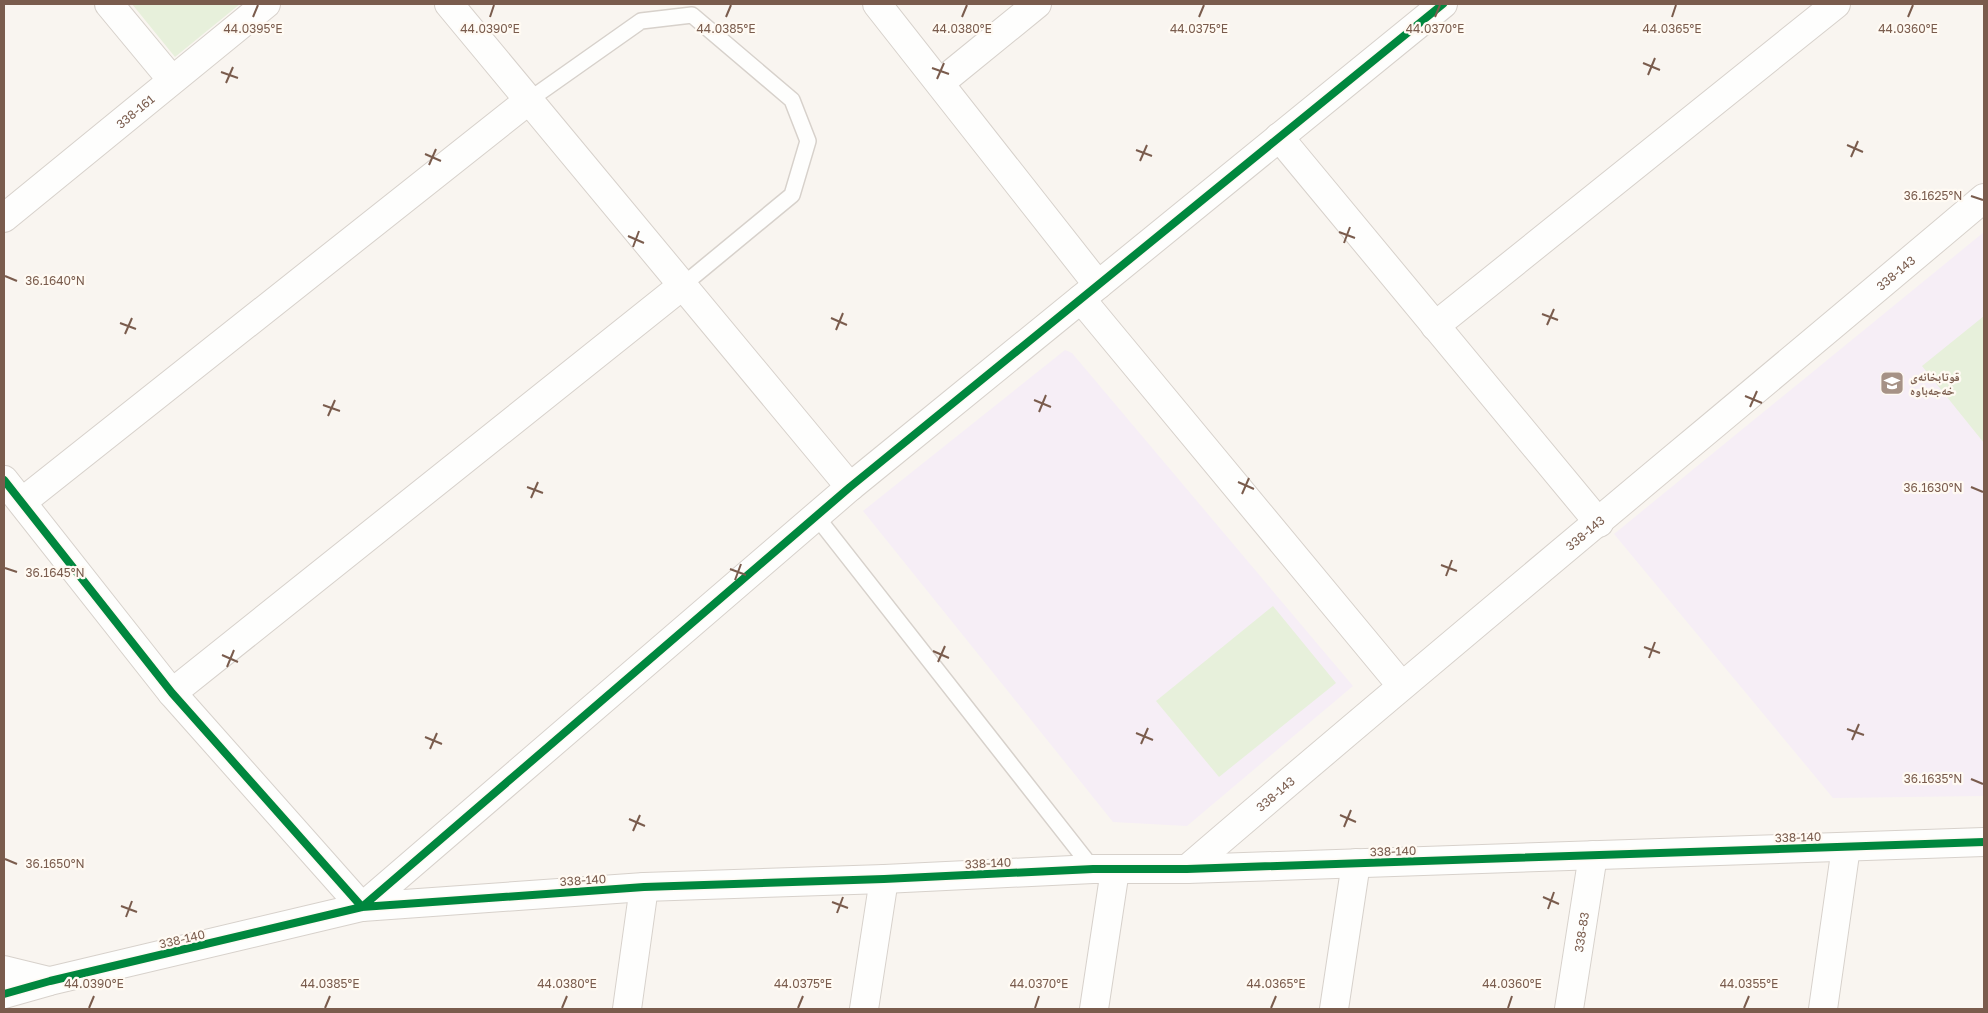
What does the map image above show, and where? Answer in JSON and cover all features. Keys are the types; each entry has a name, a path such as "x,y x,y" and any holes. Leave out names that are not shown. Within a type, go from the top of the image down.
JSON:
{"street":[{"path":"109,4 172,80"},
{"name":"338-161","path":"4,218 266,4"},
{"path":"449,4 850,487"},
{"path":"877,4 940,83 1089,292 1401,685"},
{"path":"940,83 1037,4"},
{"path":"4,480 172,693 362,907 850,487 1443,4"},
{"path":"1435,326 1836,4"},
{"path":"22,502 529,100"},
{"path":"1279,138 1599,523"},
{"name":"338-143","path":"1188,869 1401,685 1599,523 1984,198"},
{"path":"172,693 683,285"},
{"name":"338-140","path":"4,994 50,981 362,907 644,887 884,880 1104,870 1188,869 1984,842"},
{"path":"1823,1009 1846,847"},
{"name":"338-83","path":"1569,1009 1592,855"},
{"path":"1334,1009 1356,863"},
{"path":"1094,1009 1104,870"},
{"path":"864,1009 884,880"},
{"path":"627,1009 644,887"},
{"path":"4,970 50,981"}],"lane":[{"path":"529,100 641,22 692,15 792,100 808,142 792,195 683,285"},
{"path":"816,516 1104,870"}],"shaded area":[{"name":"قوتابخانەی خەجەباوە","path":"1984,232 1984,796 1833,798 1614,534"},
{"path":"1065,350 1072,353 1353,686 1187,826 1113,822 863,511"}],"green space":[{"path":"132,4 240,4 175,57"},
{"path":"1984,316 1984,443 1922,366"},
{"path":"1273,606 1336,683 1219,777 1156,701"}],"cycle path":[{"path":"4,480 172,693 362,907 850,487 1443,4"},
{"path":"4,994 50,981 362,907 644,887 884,879 1093,869 1187,869 1984,842"}],"place":[{"name":"قوتابخانەی خەجەباوە","path":"1892,383"}]}
